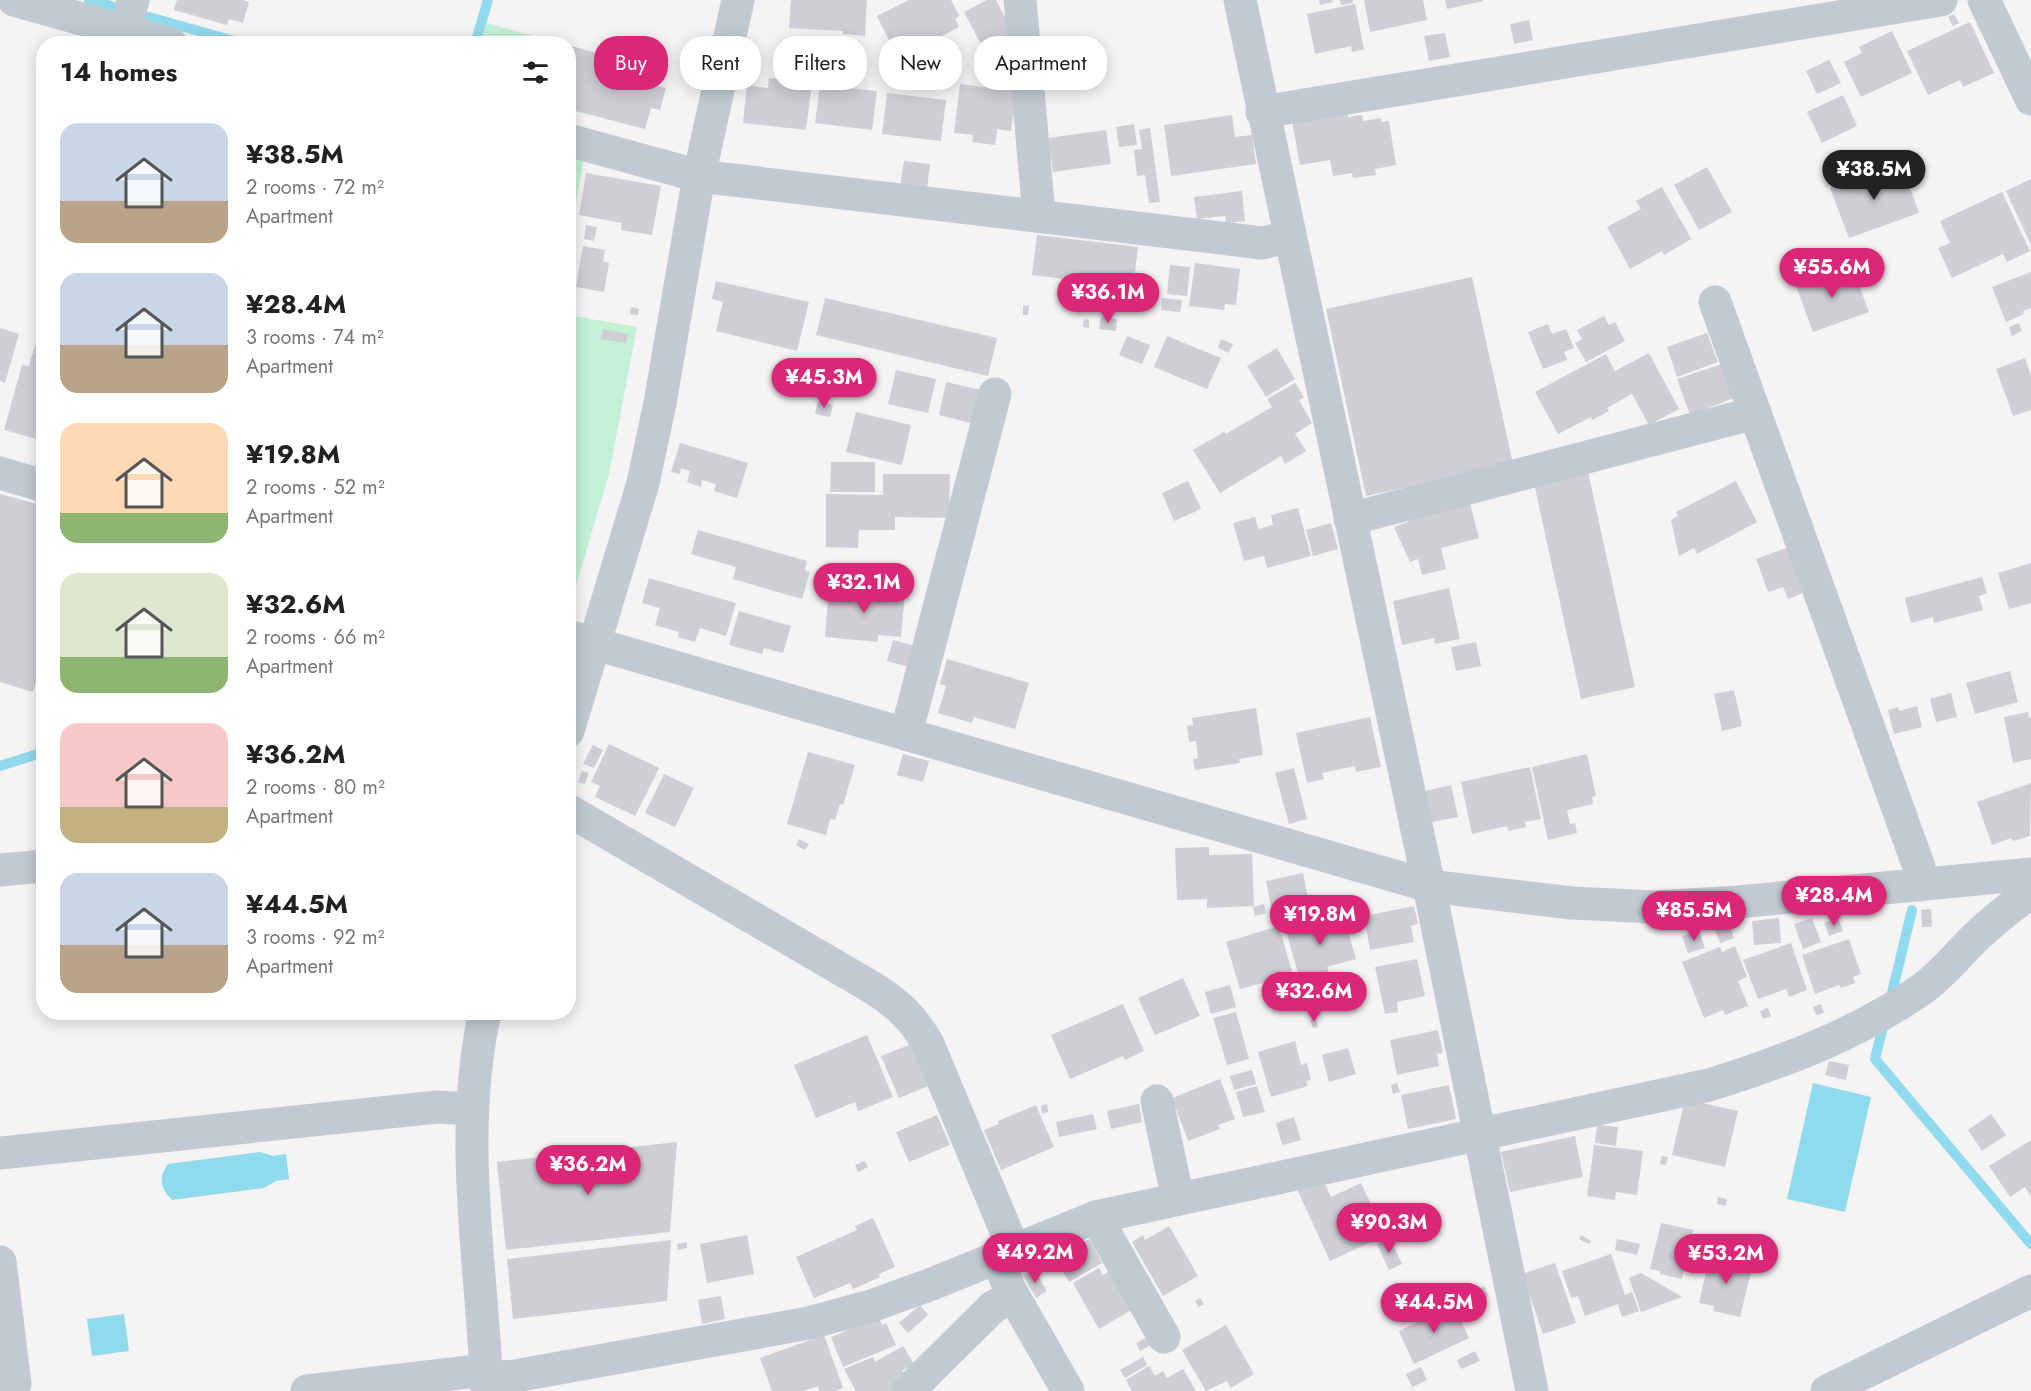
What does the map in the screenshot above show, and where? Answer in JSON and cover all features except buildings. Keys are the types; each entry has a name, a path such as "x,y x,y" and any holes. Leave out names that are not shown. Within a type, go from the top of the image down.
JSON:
{"street":[{"path":"14,0 129,15 159,36"},
{"path":"576,679 582,640 632,522 652,444 699,176 738,0"},
{"path":"1020,0 1038,204 1037,216"},
{"path":"1240,0 1429,886 1532,1391"},
{"path":"1262,111 1941,0"},
{"path":"1984,0 2027,82"},
{"path":"576,142 699,176 1262,243 1289,237"},
{"path":"1714,302 1919,867 1921,885"},
{"path":"906,734 995,394"},
{"path":"1350,519 1755,413"},
{"path":"0,473 36,484"},
{"path":"307,1391 515,1377 808,1323 871,1306 932,1284 1101,1216 1709,1084 1765,1068 1872,1019 1923,988 1978,935 2024,897 2027,874 1738,902 1655,907 1572,903 1429,886 582,640"},
{"path":"576,815 873,988 905,1011 918,1026 928,1044 1005,1254 1013,1296 1068,1391"},
{"path":"0,870 36,867"},
{"path":"484,1020 473,1086 471,1136 487,1380"},
{"path":"1157,1101 1178,1199"},
{"path":"0,1153 425,1108 472,1109"},
{"path":"1101,1216 1105,1233 1164,1337"},
{"path":"0,1262 15,1384 12,1391"},
{"path":"1827,1391 2031,1291"},
{"path":"908,1391 993,1307 1013,1296"}],"green space":[{"path":"487,23 533,36 483,36"},
{"path":"576,155 584,157 576,204"},
{"path":"576,316 637,327 609,474 576,586"}],"water":[{"path":"1813,1083 1871,1097 1845,1212 1787,1199"},
{"path":"260,1152 273,1156 286,1154 289,1179 276,1181 264,1188 172,1200 163,1187 163,1174 168,1164"},
{"path":"124,1314 129,1351 92,1356 87,1319"}],"waterway":[{"path":"89,0 111,6"},
{"path":"477,36 488,0"},
{"path":"149,17 217,36"},
{"path":"0,766 36,755"},
{"path":"1891,997 1912,910"},
{"path":"1884,1022 1875,1059 2031,1244"}]}
